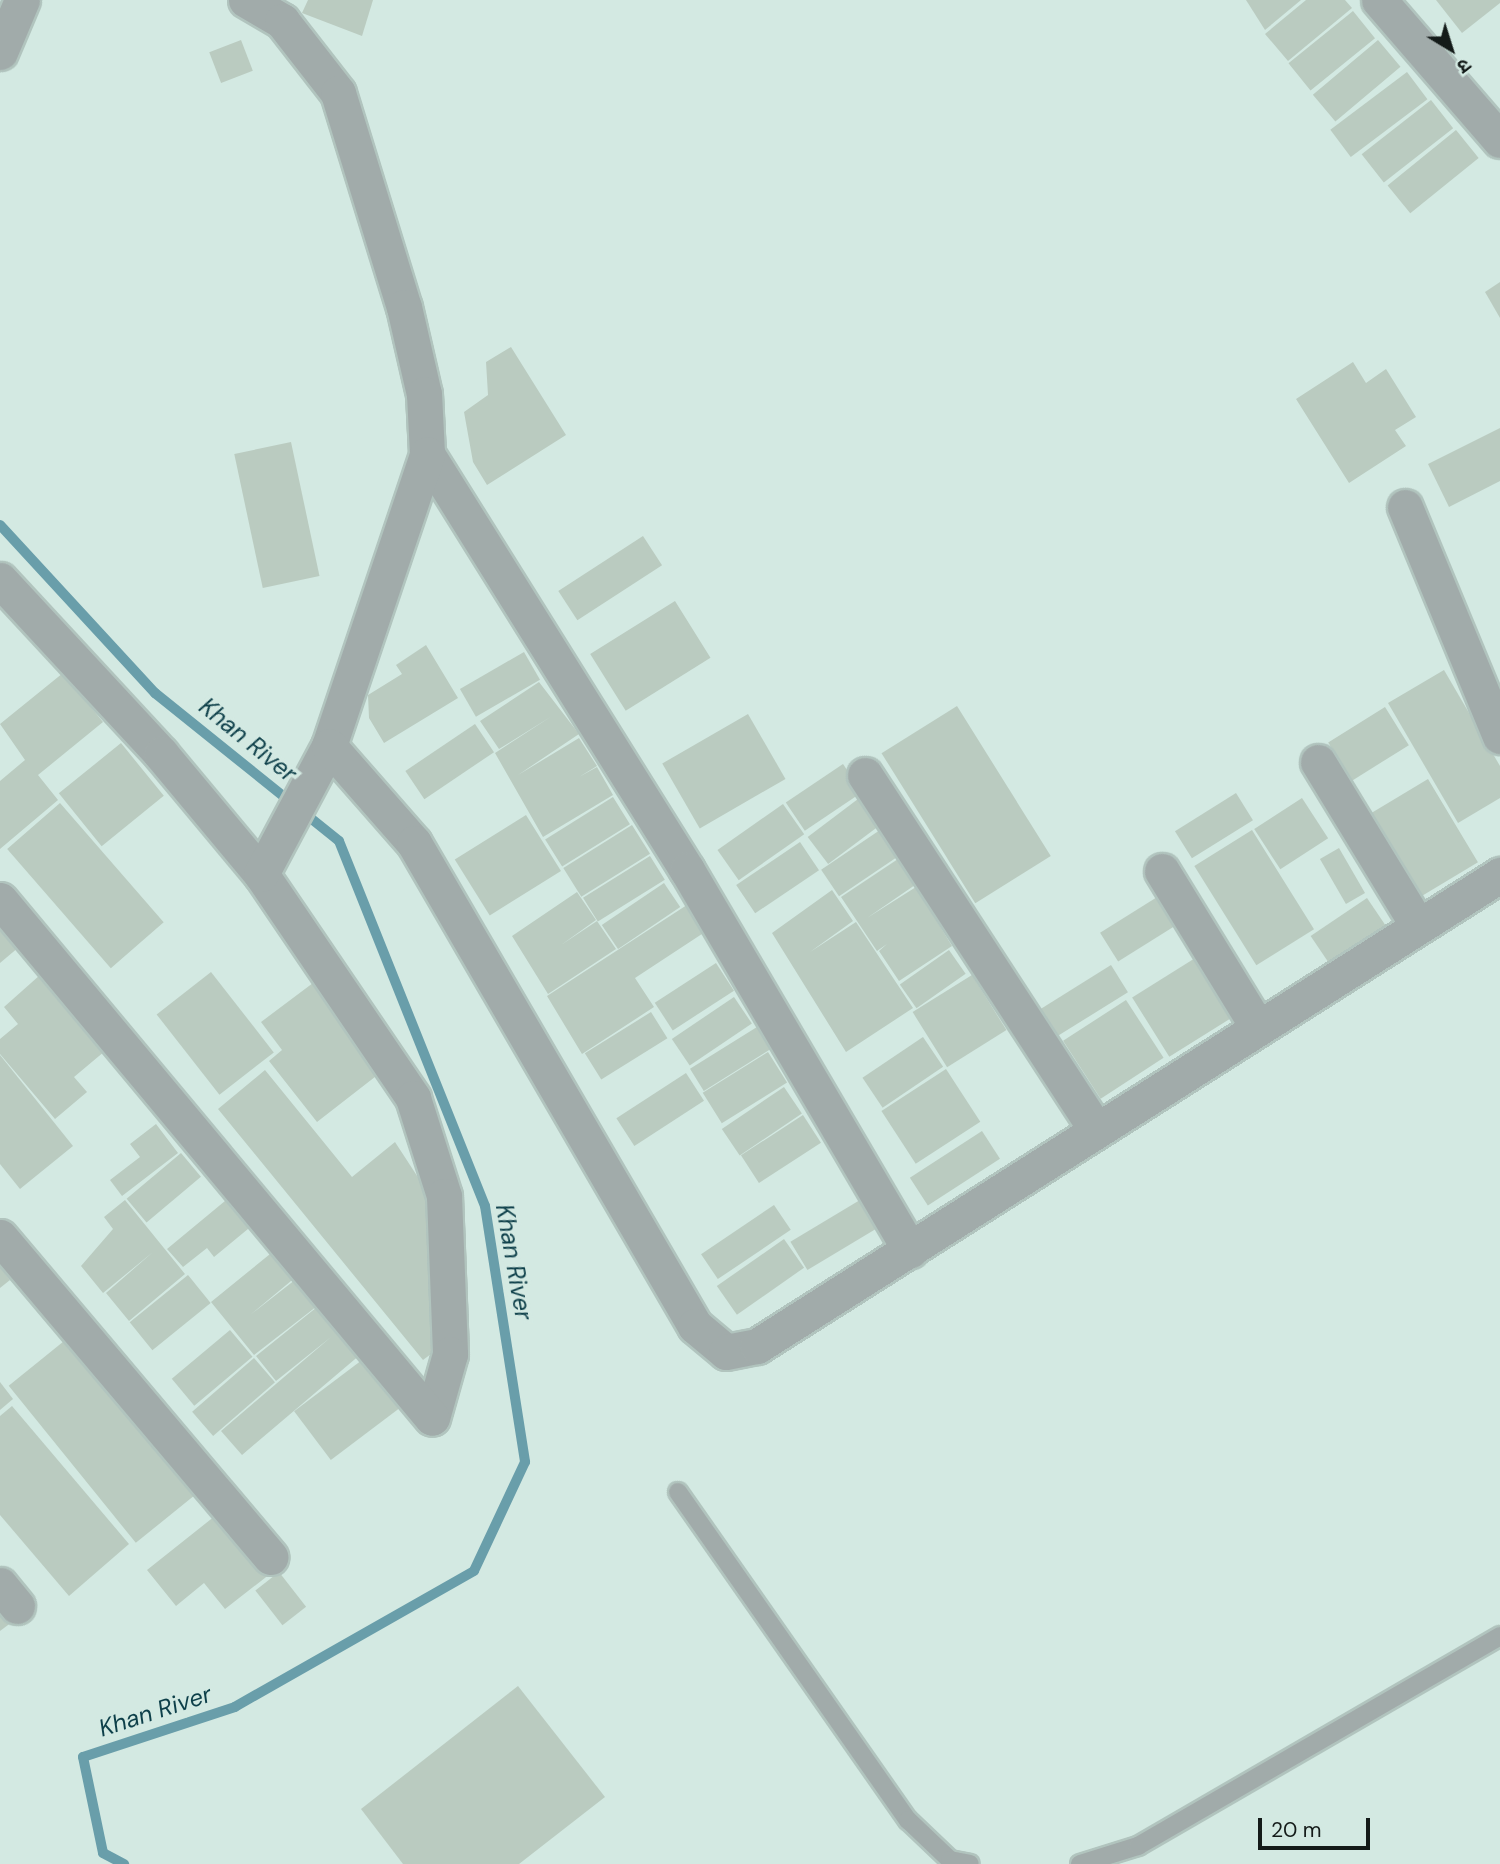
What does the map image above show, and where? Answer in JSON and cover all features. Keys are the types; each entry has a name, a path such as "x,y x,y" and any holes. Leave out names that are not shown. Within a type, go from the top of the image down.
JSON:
{"street":[{"path":"0,52 22,0"},
{"path":"246,0 287,11 338,93 372,192 424,394 428,454 329,746 261,874"},
{"path":"1379,0 1500,139"},
{"path":"428,454 687,870 910,1250"},
{"path":"1405,507 1500,736"},
{"path":"0,580 161,754 261,874 413,1098 444,1196 450,1354 432,1418 0,900"},
{"path":"329,746 414,843 695,1326 726,1352 758,1346 1257,1026 1500,875"},
{"path":"1318,762 1418,926"},
{"path":"865,775 1096,1130"},
{"path":"1162,871 1257,1026"},
{"path":"0,1237 270,1557"}],"lane":[{"path":"678,1492 908,1820 950,1860 970,1864"},
{"path":"1080,1864 1138,1846 1500,1636"}],"building":[{"path":"308,0 373,0 362,36 302,13"},
{"path":"1246,0 1301,0 1265,30"},
{"path":"1306,0 1345,0 1352,8 1288,61 1265,34"},
{"path":"1436,0 1500,0 1500,3 1462,33"},
{"path":"1353,11 1375,38 1311,90 1288,63"},
{"path":"241,40 253,71 221,83 209,52"},
{"path":"1378,40 1400,67 1335,121 1313,95"},
{"path":"1407,72 1427,99 1351,157 1330,130"},
{"path":"1431,100 1453,128 1384,183 1362,154"},
{"path":"1456,130 1479,158 1410,213 1388,185"},
{"path":"1500,282 1500,318 1485,292"},
{"path":"511,347 566,435 487,485 473,462 464,412 488,395 486,362"},
{"path":"1353,362 1366,383 1386,369 1416,417 1395,430 1406,446 1349,483 1296,399"},
{"path":"1500,428 1500,481 1449,507 1428,464"},
{"path":"291,442 319,576 263,588 234,454"},
{"path":"643,536 662,565 577,620 558,591"},
{"path":"675,601 711,658 626,711 590,654"},
{"path":"426,645 458,698 384,743 369,718 368,695 402,674 396,665"},
{"path":"524,652 540,680 476,717 460,689"},
{"path":"1444,670 1500,766 1500,798 1458,823 1388,703"},
{"path":"63,673 103,722 38,775 58,800 0,849 0,781 25,760 0,724"},
{"path":"539,682 579,734 518,775 579,738 597,766 579,777 597,767 613,795 543,837 495,753 552,716 499,749 480,721"},
{"path":"957,706 1051,856 975,903 882,753"},
{"path":"1385,707 1409,745 1352,781 1328,743"},
{"path":"748,714 786,779 700,828 662,764"},
{"path":"475,724 494,752 424,799 405,771"},
{"path":"121,743 164,796 102,846 59,793"},
{"path":"843,764 862,792 805,831 786,803"},
{"path":"1428,779 1478,862 1421,897 1371,814"},
{"path":"1236,793 1253,820 1192,858 1175,831"},
{"path":"613,797 630,824 562,867 545,839"},
{"path":"1302,798 1328,838 1280,869 1254,829"},
{"path":"858,799 878,826 828,864 808,837"},
{"path":"60,803 164,922 111,968 7,849"},
{"path":"783,804 804,834 739,880 717,850"},
{"path":"526,815 561,871 490,915 455,860"},
{"path":"632,825 650,854 581,897 563,868"},
{"path":"880,830 898,857 839,896 821,870"},
{"path":"1252,830 1314,929 1256,965 1194,866"},
{"path":"800,842 819,870 755,913 736,885"},
{"path":"1339,848 1365,893 1346,904 1320,859"},
{"path":"650,856 665,880 598,922 583,898"},
{"path":"898,859 915,885 867,918 916,887 952,946 899,981 879,951 887,944 877,951 841,897"},
{"path":"664,883 680,907 618,949 602,925"},
{"path":"832,890 853,921 810,952 856,922 913,1008 846,1052 772,933"},
{"path":"577,892 596,920 561,945 597,921 616,949 548,994 512,936"},
{"path":"1162,894 1180,923 1118,962 1100,933"},
{"path":"1367,898 1387,928 1331,966 1311,936"},
{"path":"690,903 708,930 635,978 654,1007 582,1054 547,996"},
{"path":"0,924 19,947 0,963"},
{"path":"949,950 966,974 916,1008 900,984"},
{"path":"1200,955 1237,1014 1169,1057 1132,997"},
{"path":"716,963 734,991 673,1030 655,1003"},
{"path":"1111,965 1128,992 1058,1036 1041,1009"},
{"path":"329,971 389,1066 317,1122 269,1061 282,1050 261,1022"},
{"path":"211,972 274,1052 219,1095 157,1014"},
{"path":"40,975 105,1051 74,1077 87,1092 55,1119 0,1054 0,1039 18,1024 4,1007"},
{"path":"972,975 1006,1030 947,1067 913,1012"},
{"path":"734,997 752,1024 690,1065 672,1039"},
{"path":"1126,1000 1164,1058 1101,1099 1063,1041"},
{"path":"651,1012 667,1038 601,1080 585,1053"},
{"path":"757,1027 771,1049 704,1091 690,1069"},
{"path":"923,1037 943,1067 883,1108 862,1078"},
{"path":"768,1052 787,1083 722,1123 703,1093"},
{"path":"0,1055 73,1146 20,1189 0,1164"},
{"path":"946,1069 980,1122 916,1164 881,1111"},
{"path":"265,1070 352,1177 395,1142 438,1208 443,1345 423,1360 218,1109"},
{"path":"686,1073 704,1101 634,1146 616,1118"},
{"path":"784,1087 802,1114 740,1155 722,1129"},
{"path":"803,1115 821,1143 759,1183 741,1155"},
{"path":"156,1124 178,1153 122,1196 110,1180 140,1157 130,1144"},
{"path":"982,1131 1000,1159 928,1206 910,1178"},
{"path":"181,1153 201,1177 147,1222 127,1199"},
{"path":"231,1196 254,1224 214,1257 207,1248 183,1267 167,1249"},
{"path":"865,1197 882,1225 807,1270 790,1242"},
{"path":"125,1200 185,1274 129,1321 106,1293 153,1252 103,1293 81,1266 113,1229 104,1217"},
{"path":"774,1205 791,1230 718,1279 701,1254"},
{"path":"784,1239 804,1268 737,1315 717,1286"},
{"path":"275,1250 297,1276 250,1315 300,1276 321,1303 254,1355 211,1302"},
{"path":"0,1267 10,1280 0,1288"},
{"path":"188,1275 211,1303 152,1350 130,1322"},
{"path":"322,1303 361,1354 242,1455 221,1431 331,1337 276,1381 256,1356"},
{"path":"230,1330 252,1357 194,1406 172,1379"},
{"path":"74,1333 201,1490 136,1543 9,1386"},
{"path":"366,1357 403,1406 331,1460 294,1411"},
{"path":"254,1358 275,1382 213,1436 192,1412"},
{"path":"0,1382 13,1399 0,1410"},
{"path":"12,1406 129,1544 69,1596 0,1515 0,1416"},
{"path":"225,1508 275,1570 225,1609 204,1583 176,1606 147,1570"},
{"path":"279,1572 306,1607 282,1625 255,1590"},
{"path":"0,1589 20,1616 0,1631"},
{"path":"518,1686 605,1797 519,1864 403,1864 361,1809"}],"waterway":[{"name":"Khan River","path":"0,525 155,693 339,841 485,1206 525,1462 474,1571 235,1707 83,1757 103,1853 124,1864"}]}
